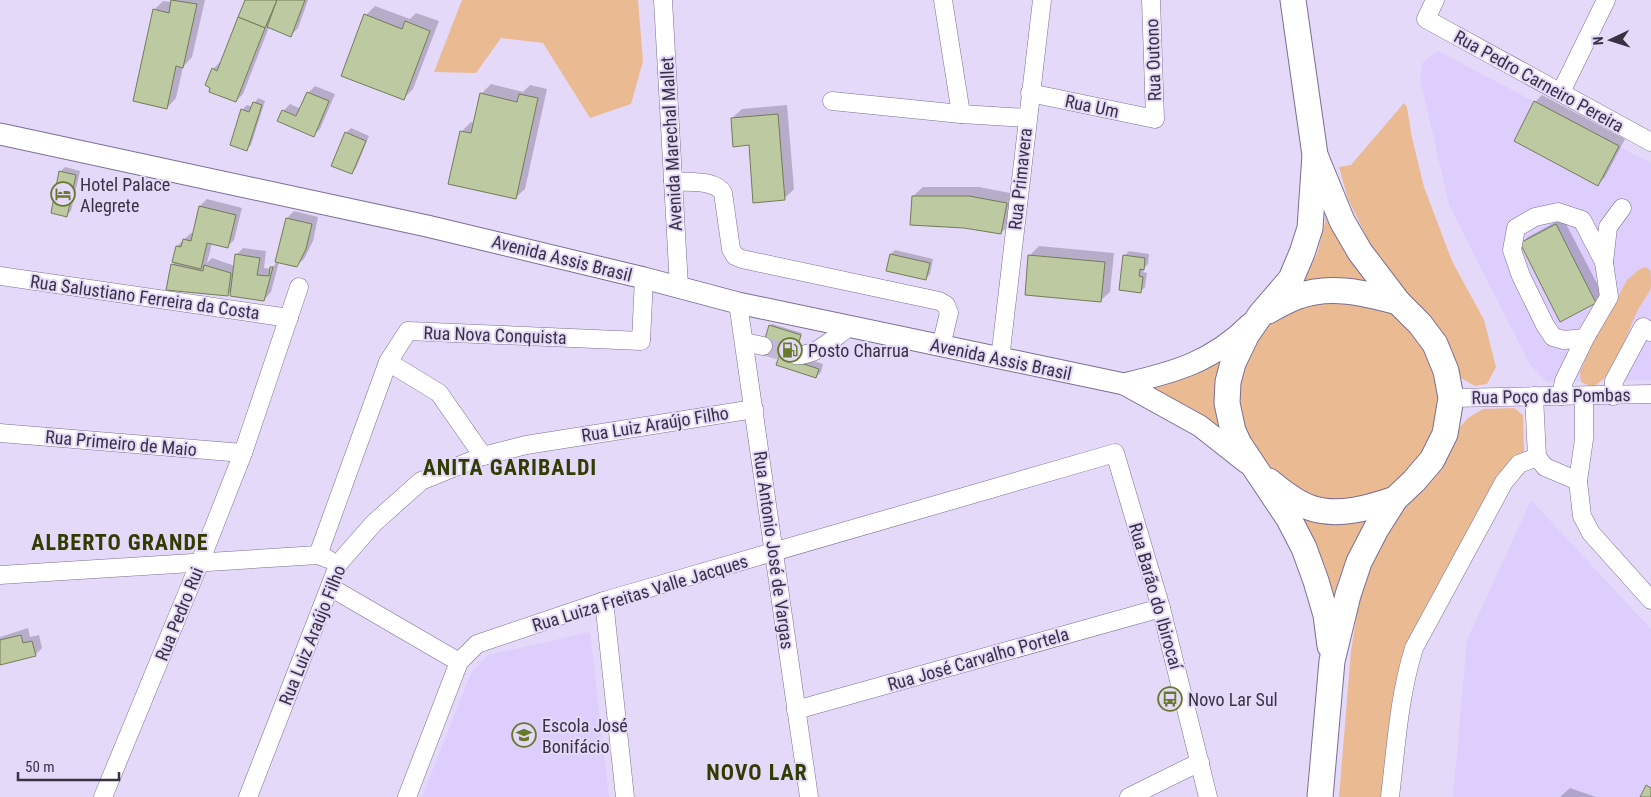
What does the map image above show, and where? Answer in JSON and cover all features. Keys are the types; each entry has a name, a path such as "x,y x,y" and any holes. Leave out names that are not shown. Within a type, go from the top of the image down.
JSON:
{"highway":[{"path":"1293,0 1315,155 1310,228 1291,279 1261,314 1247,334 1233,363 1228,382 1227,403 1233,431 1239,444 1289,519 1304,548 1326,614 1332,660"},
{"path":"1315,155 1342,221 1360,252 1398,302 1420,324 1435,344 1446,371 1450,398 1445,434 1432,460 1395,499 1376,529 1360,562 1348,594 1332,660 1320,797"},
{"path":"1261,314 1298,296 1324,290 1345,290 1398,302"},
{"path":"1257,472 1283,492 1311,508 1349,511 1395,499"}],"main road":[{"name":"Avenida Assis Brasil","path":"0,134 427,226 644,278 738,303 1124,384 1200,426 1257,472"},
{"name":"Avenida Assis Brasil","path":"1124,384 1162,375 1186,367 1214,354 1235,339 1261,314"}],"street":[{"name":"Avenida Marechal Mallet","path":"663,0 679,287"},
{"path":"943,0 961,114"},
{"name":"Rua Primavera","path":"1000,359 1042,0"},
{"name":"Rua Outono","path":"1150,0 1155,119"},
{"name":"Rua Pedro Carneiro Pereira","path":"1435,0 1426,20 1651,142"},
{"path":"1561,92 1606,0"},
{"name":"Rua Um","path":"1030,93 1155,119"},
{"path":"832,101 961,114 1027,118"},
{"path":"673,181 713,185 720,188 723,193 731,249 735,256 939,301 946,305 949,313 942,346"},
{"path":"1586,338 1564,340 1553,337 1545,325 1521,276 1512,250 1516,228 1535,217 1558,212 1582,220 1598,232 1608,227 1622,208"},
{"path":"1582,220 1604,262"},
{"path":"1562,396 1564,381 1609,297 1604,262 1608,227"},
{"name":"Rua Salustiano Ferreira da Costa","path":"0,276 289,318"},
{"name":"Rua Nova Conquista","path":"318,555 388,362 408,331 641,341 644,278"},
{"name":"Rua Pedro Rui","path":"103,797 243,453 300,287"},
{"name":"Rua Antonio José de Vargas","path":"738,303 775,552 808,797"},
{"path":"795,354 805,355 814,353 850,327"},
{"path":"1613,396 1614,381 1643,327 1651,332"},
{"path":"1564,340 1571,367"},
{"path":"744,342 763,346"},
{"path":"388,362 439,393 483,456"},
{"name":"Rua Poço das Pombas","path":"1450,398 1584,397 1651,394"},
{"path":"1534,396 1537,457 1545,467 1578,481"},
{"path":"1584,397 1584,439 1578,481 1582,516 1591,533 1651,600"},
{"name":"Rua Luiz Araújo Filho","path":"248,797 339,563 374,523 421,480 483,456 526,445 754,409"},
{"name":"Rua Primeiro de Maio","path":"0,433 243,453"},
{"name":"Rua Luiza Freitas Valle Jacques","path":"459,662 477,644 604,601 1115,453"},
{"name":"Rua Barão do Ibirocaí","path":"1115,453 1161,608 1208,797"},
{"path":"1390,797 1400,702 1407,669 1414,648 1504,482 1519,464 1537,457"},
{"path":"0,575 318,555 339,563"},
{"path":"330,587 459,662 407,797"},
{"path":"604,601 625,797"},
{"name":"Rua José Carvalho Portela","path":"796,710 1161,608"},
{"path":"1129,797 1200,762"}],"shaded area":[{"path":"462,0 638,0 643,61 631,104 590,118 543,43 501,38 476,73 434,72"},
{"path":"1438,51 1651,163 1651,380 1547,382 1530,365 1449,205 1420,78 1423,62"},
{"path":"1404,103 1407,107 1412,138 1424,187 1452,261 1484,320 1496,367 1487,384 1475,386 1461,378 1451,353 1405,298 1370,244 1348,199 1339,167 1351,165"},
{"path":"1327,197 1374,287 1299,290 1317,254 1325,223"},
{"path":"1645,267 1650,270 1650,290 1638,310 1615,363 1603,380 1596,385 1590,386 1581,382 1580,372 1590,348 1627,280"},
{"path":"1339,298 1359,300 1378,306 1387,310 1411,328 1429,352 1433,361 1439,380 1441,400 1439,420 1433,439 1429,448 1411,472 1387,490 1378,494 1359,500 1339,502 1319,500 1300,494 1291,490 1267,472 1249,448 1245,439 1239,420 1237,400 1239,380 1245,361 1249,352 1267,328 1291,310 1300,306 1319,300"},
{"path":"1228,358 1224,435 1139,387 1177,380"},
{"path":"1514,408 1523,415 1524,453 1497,481 1457,550 1411,643 1384,797 1339,797 1351,651 1359,601 1372,561 1401,512 1434,478 1453,435 1468,418 1483,409"},
{"path":"1531,500 1651,629 1651,797 1453,797 1467,640"},
{"path":"1297,513 1378,513 1338,610 1328,575 1316,545"},
{"name":"Escola José Bonifácio","path":"590,632 609,797 422,797 471,673 488,655"}],"building":[{"path":"171,0 197,4 183,68 176,66 167,109 133,101 153,9 169,13"},
{"path":"245,0 277,0 265,28 238,17"},
{"path":"277,0 305,0 291,37 267,27"},
{"path":"364,14 402,29 405,21 430,31 404,100 341,76"},
{"path":"238,17 265,28 236,102 209,92 210,88 205,85 212,68 217,71"},
{"path":"307,92 329,101 314,137 277,121 282,110 296,116"},
{"path":"480,93 517,102 519,94 538,98 516,199 448,184 460,131 471,133"},
{"path":"1534,101 1619,146 1598,186 1514,141"},
{"path":"253,102 262,105 247,151 230,145 241,109 249,112"},
{"path":"778,114 785,200 753,203 749,145 733,147 731,118"},
{"path":"345,132 366,141 352,174 331,166"},
{"name":"Hotel Palace Alegrete","path":"59,171 76,175 67,217 51,213"},
{"path":"912,196 969,196 1007,203 1001,234 964,228 910,225"},
{"path":"199,206 236,215 228,248 207,243 201,269 172,262 176,246 181,247 183,239 191,241"},
{"path":"286,218 312,224 306,249 297,267 275,262"},
{"path":"1556,224 1596,303 1560,322 1520,243"},
{"path":"235,254 260,258 257,275 269,276 270,267 273,267 264,301 230,296"},
{"path":"890,254 930,263 926,280 886,271"},
{"path":"1028,255 1105,262 1101,302 1025,295"},
{"path":"1123,255 1145,258 1144,270 1140,269 1139,276 1143,277 1141,293 1119,290"},
{"path":"171,264 203,271 204,265 231,273 228,296 166,290"},
{"path":"769,325 801,335 794,359 762,349"},
{"path":"779,356 819,369 816,378 776,365"},
{"path":"21,635 23,643 32,641 36,656 0,665 0,640"},
{"path":"1646,785 1651,788 1651,797 1640,797"}],"tunnel":[{"path":"763,346 795,355"}],"place":[{"name":"Hotel Palace Alegrete","path":"63,194"},
{"name":"Posto Charrua","path":"790,350"},
{"name":"Novo Lar Sul","path":"1170,699"},
{"name":"Escola José Bonifácio","path":"524,735"}],"district":[{"name":"ANITA GARIBALDI","path":"510,467"},
{"name":"ALBERTO GRANDE","path":"120,542"},
{"name":"NOVO LAR","path":"757,772"}]}
